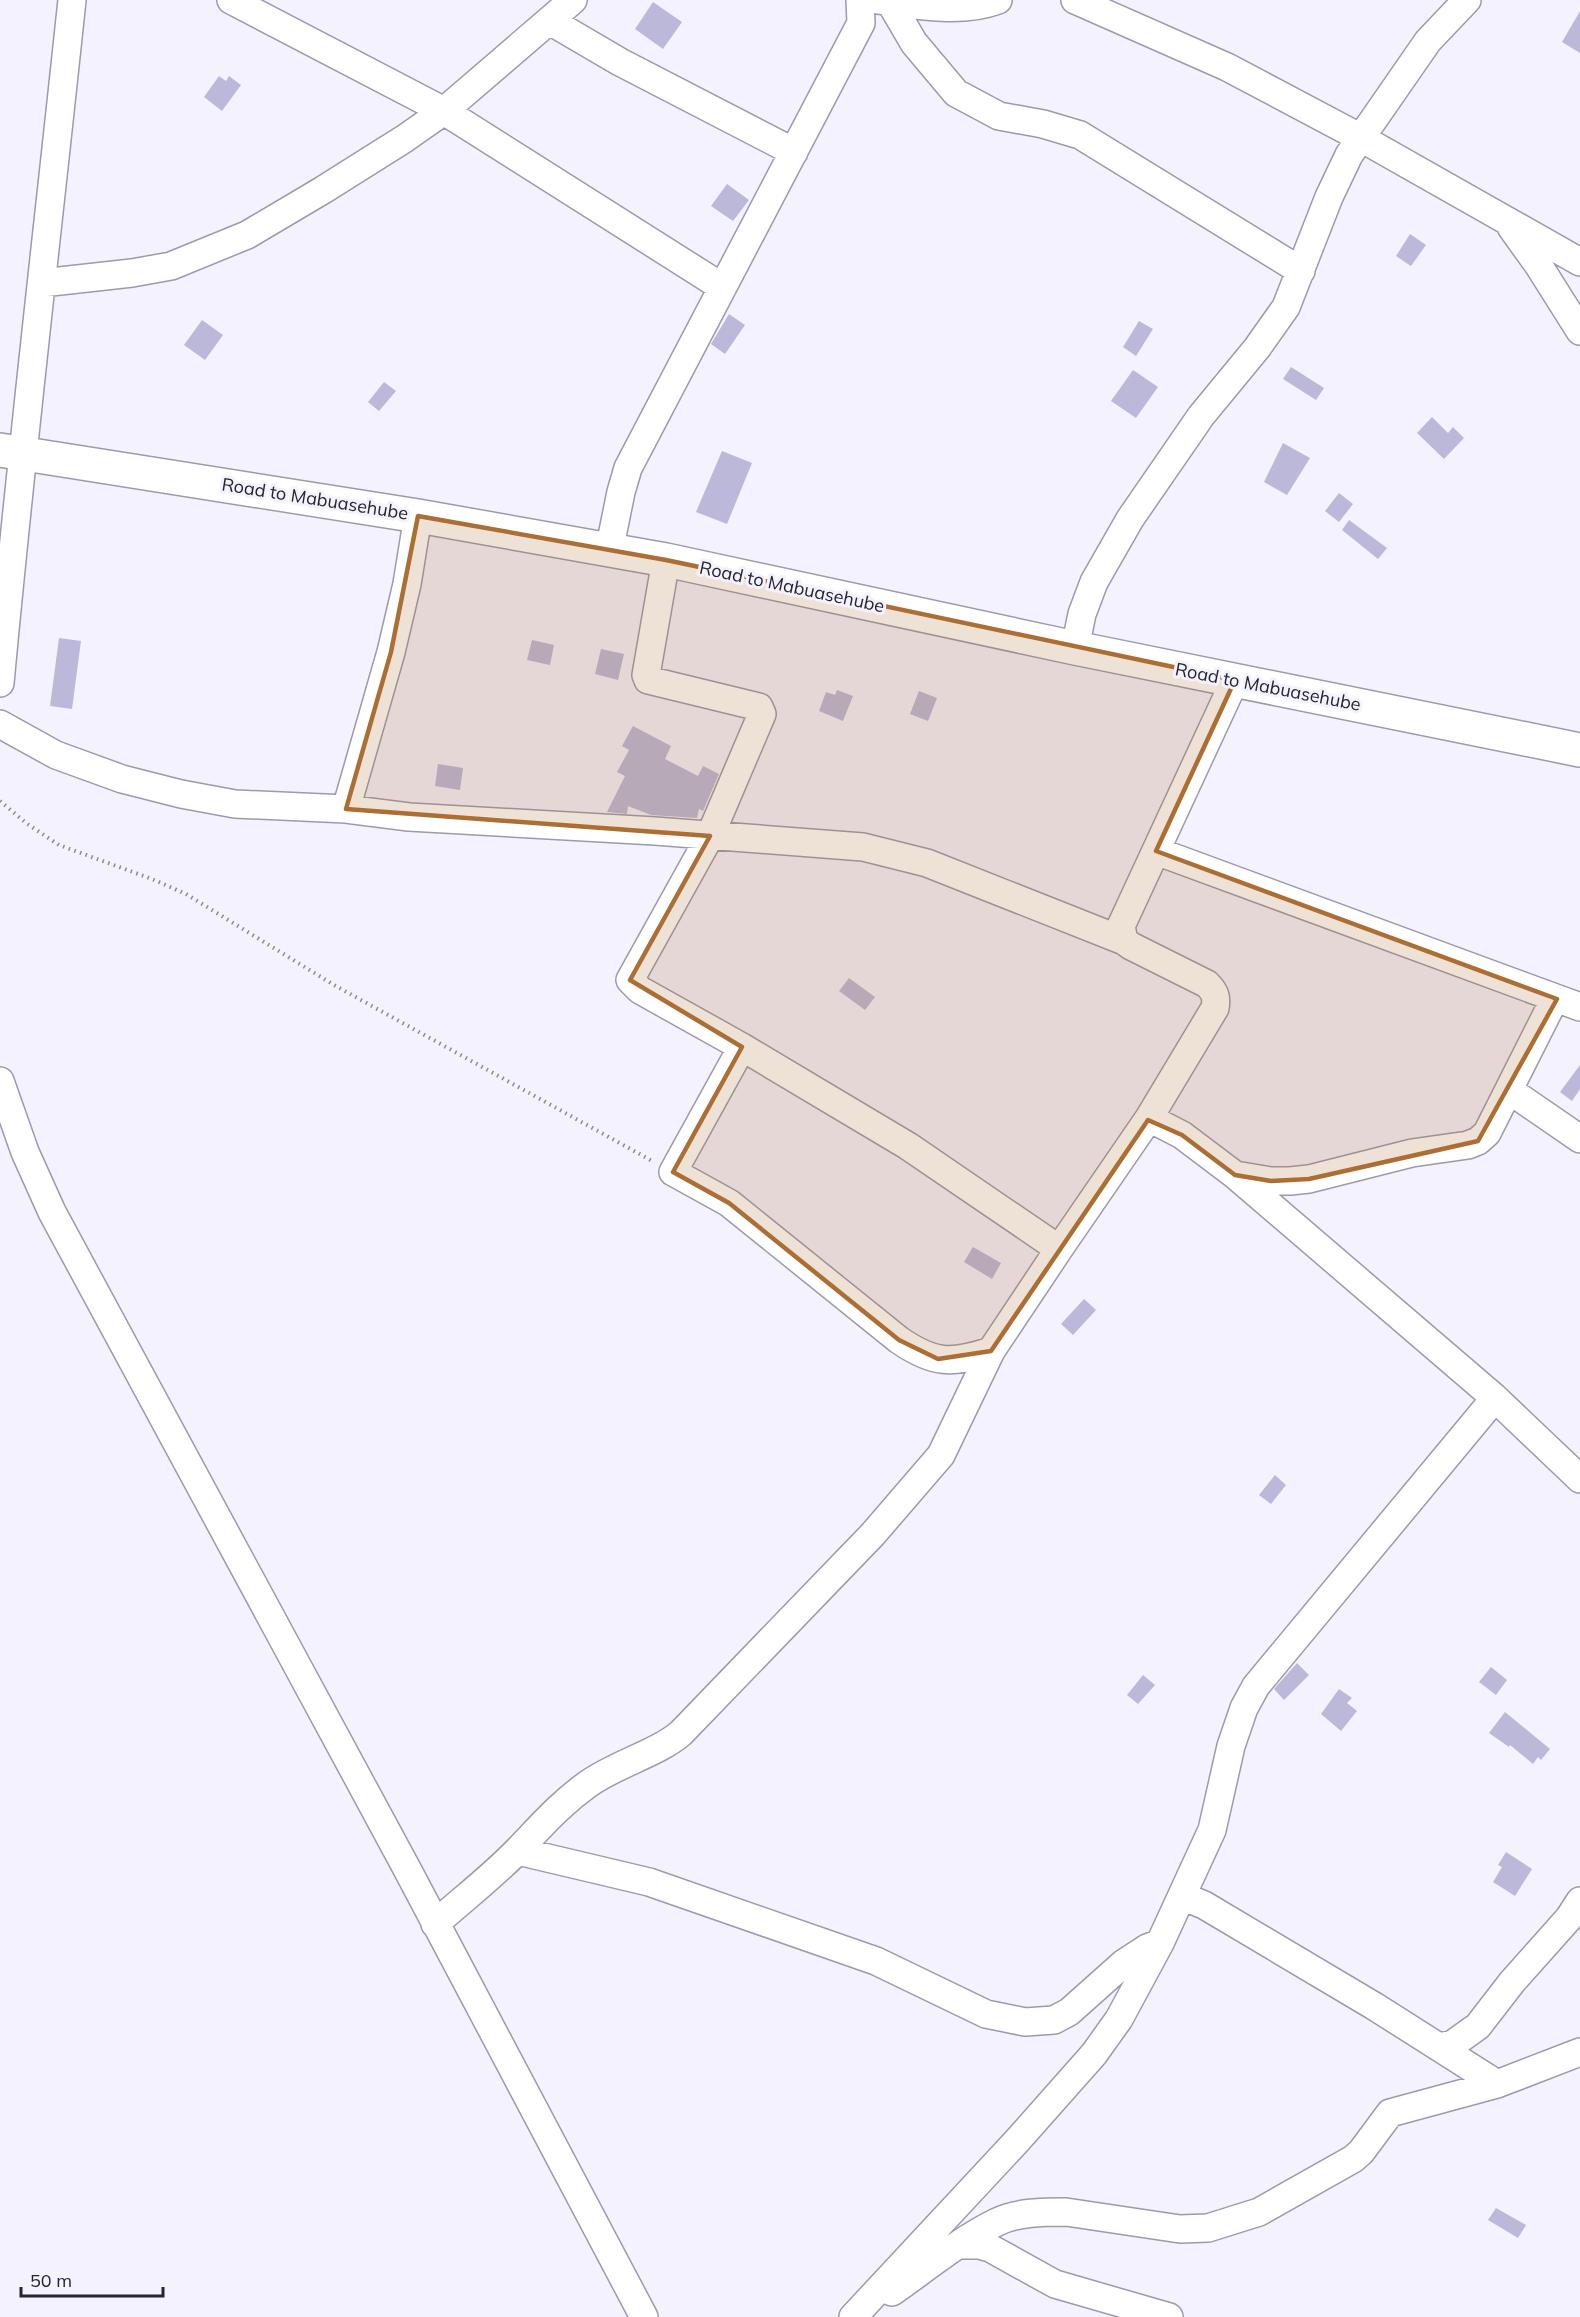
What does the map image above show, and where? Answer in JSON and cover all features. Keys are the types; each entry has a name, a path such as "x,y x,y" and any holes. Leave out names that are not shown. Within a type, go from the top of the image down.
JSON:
{"main road":[{"name":"Road to Mabuasehube","path":"11,452 418,516 666,560 1075,648 1580,750"}],"street":[{"path":"0,683 11,452 42,283 72,0"},
{"path":"231,0 444,111 722,287"},
{"path":"42,283 132,273 171,266 198,257 247,235 323,190 444,111 573,0"},
{"path":"609,551 628,468 861,23 860,0"},
{"path":"882,1 941,7 984,6 998,0"},
{"path":"1075,0 1227,67 1361,138 1579,259"},
{"path":"1075,648 1082,614 1094,582 1130,519 1201,416 1257,348 1286,306 1348,155 1428,41 1467,0"},
{"path":"882,1 956,93 999,116 1043,124 1080,135 1301,271"},
{"path":"550,21 620,62 794,152"},
{"path":"1505,219 1539,266 1580,331"},
{"path":"346,809 391,652 418,516"},
{"path":"666,560 646,675 648,680 759,707 762,714 710,836 630,980 640,990 742,1047 908,1146 1059,1249"},
{"path":"1124,941 1121,934 1123,920 1235,680"},
{"path":"0,724 56,755 122,779 181,794 235,804 346,809 409,817 863,847 927,863 1124,941 1207,984 1215,992 1217,1000 1209,1019 1149,1118 991,1351 941,1455 873,1534 676,1737 615,1767 567,1800 538,1826 518,1851 435,1924"},
{"path":"1156,851 1568,1003"},
{"path":"1235,1175 1290,1181 1412,1154 1468,1145 1478,1141 1487,1133 1551,1006 1568,1003"},
{"path":"742,1047 673,1172 729,1203 899,1340 924,1356 951,1360 991,1351"},
{"path":"0,1081 25,1152 52,1212 644,2317"},
{"path":"1509,1090 1580,1139"},
{"path":"1149,1118 1182,1136 1235,1175 1495,1398 1580,1479"},
{"path":"854,2317 1016,2142 1094,2054 1119,2019 1160,1943 1212,1830 1231,1746 1244,1708 1256,1686 1495,1398"},
{"path":"518,1851 649,1882 876,1961 986,2014 1025,2022 1054,2020 1069,2012 1124,1963 1147,1948 1160,1943"},
{"path":"1182,1896 1204,1905 1241,1927 1497,2084"},
{"path":"1440,2047 1453,2044 1478,2026 1512,1982 1569,1918 1580,1901"},
{"path":"854,2317 997,2222 1046,2212 1066,2212 1190,2230 1233,2222 1259,2212 1353,2159 1390,2113 1497,2084 1580,2052"},
{"path":"959,2246 979,2245 990,2248 1055,2284 1169,2317"}],"path":[{"path":"0,801 26,823 59,845 186,894 334,985 673,1172"}],"highlighted area":[{"path":"418,516 666,560 1235,680 1156,851 1557,999 1478,1141 1309,1179 1271,1181 1235,1175 1182,1135 1148,1120 991,1351 938,1359 899,1340 729,1203 673,1172 742,1047 630,980 710,836 346,809 391,652"}],"building":[{"path":"653,2 682,22 663,49 635,29"},
{"path":"1580,11 1580,53 1562,42"},
{"path":"219,76 226,81 229,76 241,85 222,111 204,97"},
{"path":"727,184 749,200 733,221 711,206"},
{"path":"1410,234 1426,245 1411,266 1396,256"},
{"path":"729,314 745,325 725,354 711,344"},
{"path":"202,320 223,335 205,360 184,345"},
{"path":"1139,321 1153,329 1136,356 1123,347"},
{"path":"1291,367 1324,388 1316,400 1283,379"},
{"path":"1133,370 1158,387 1136,418 1111,401"},
{"path":"384,382 396,391 379,411 368,402"},
{"path":"1432,417 1448,433 1453,427 1464,438 1444,459 1417,433"},
{"path":"1283,443 1310,458 1287,495 1264,482"},
{"path":"722,451 752,463 727,524 696,512"},
{"path":"1339,493 1353,504 1339,522 1325,511"},
{"path":"1349,520 1387,548 1378,559 1342,530"},
{"path":"59,638 81,641 72,709 50,706"},
{"path":"532,640 554,645 550,665 527,660"},
{"path":"601,649 624,654 618,680 595,674"},
{"path":"837,690 853,696 843,721 819,711 826,692 835,695"},
{"path":"919,691 937,698 928,721 910,714"},
{"path":"633,726 671,746 665,759 698,776 703,766 719,774 703,811 699,809 697,818 651,815 628,806 627,814 607,812 625,776 617,772 629,750 622,746"},
{"path":"438,764 463,768 460,790 435,786"},
{"path":"849,978 875,997 865,1010 839,991"},
{"path":"1580,1065 1580,1089 1572,1101 1560,1092"},
{"path":"973,1247 1001,1263 992,1279 964,1262"},
{"path":"1084,1299 1096,1310 1073,1335 1061,1324"},
{"path":"1275,1475 1286,1485 1271,1504 1259,1495"},
{"path":"1297,1663 1309,1675 1284,1700 1274,1689"},
{"path":"1491,1667 1507,1680 1496,1695 1479,1682"},
{"path":"1143,1675 1155,1685 1138,1704 1127,1695"},
{"path":"1339,1689 1352,1698 1347,1703 1357,1711 1341,1731 1321,1714"},
{"path":"1505,1712 1550,1749 1541,1760 1538,1757 1533,1764 1510,1745 1509,1747 1489,1733"},
{"path":"1506,1852 1532,1869 1515,1896 1493,1882 1502,1867 1498,1865"},
{"path":"1496,2208 1526,2225 1518,2238 1488,2220"}]}
